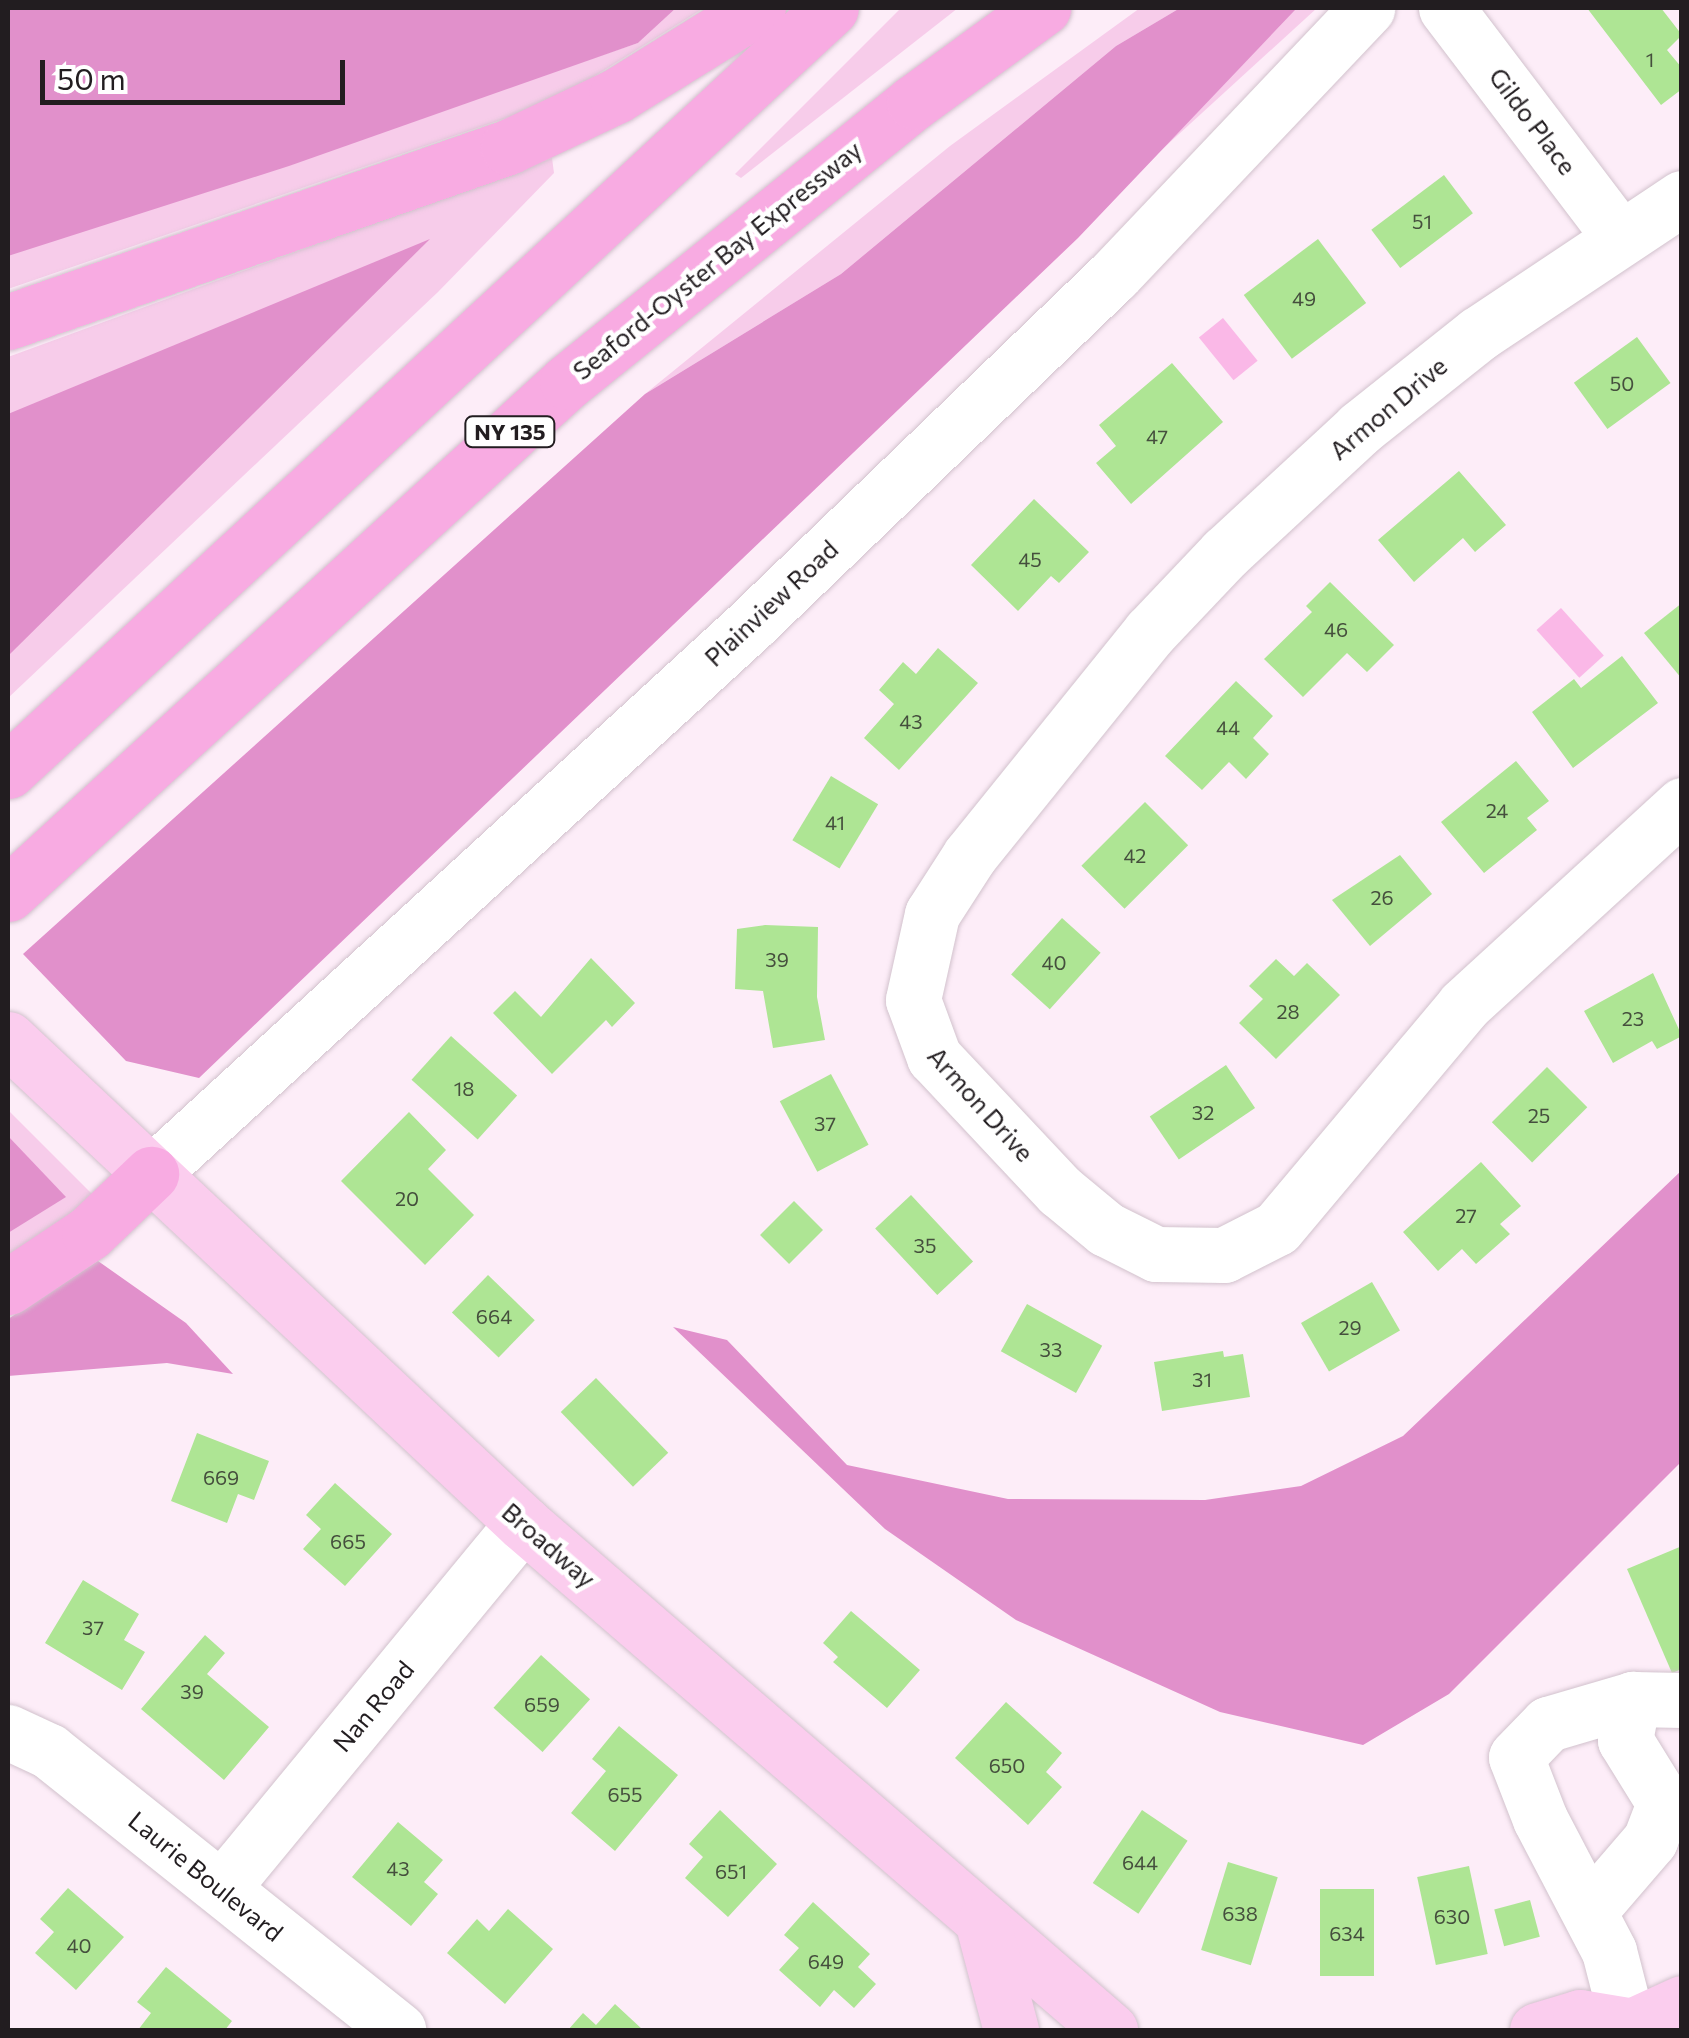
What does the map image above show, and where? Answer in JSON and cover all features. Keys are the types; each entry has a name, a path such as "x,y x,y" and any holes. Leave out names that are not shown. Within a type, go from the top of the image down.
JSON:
{"highway":[{"path":"8,322 508,147 616,96 758,8"},
{"path":"8,771 831,8"},
{"name":"Seaford-Oyster Bay Expressway","path":"8,894 566,382 914,102 1043,8"},
{"path":"8,1286 68,1249 151,1174"}],"main road":[{"name":"Broadway","path":"8,1039 523,1523 1110,2030"},
{"path":"983,1924 1012,2030"},
{"path":"1537,2030 1580,2017 1626,2028 1682,2003"}],"street":[{"name":"Plainview Road","path":"151,1174 749,626 1114,275 1367,8"},
{"name":"Gildo Place","path":"1446,8 1619,236"},
{"name":"Armon Drive","path":"1682,198 1619,236 1478,334 1360,428 1150,632 1042,760 941,899 914,974 913,1000 934,1056 1060,1190 1106,1229 1156,1254 1224,1255 1277,1228 1464,1005 1682,805"},
{"name":"Nan Road","path":"222,1888 523,1523"},
{"path":"1626,2028 1610,1951 1516,1758 1548,1724 1657,1700"},
{"path":"1589,1911 1650,1840 1664,1803 1625,1740 1657,1700"},
{"name":"Laurie Boulevard","path":"8,1732 49,1752 398,2030"}],"shaded area":[{"path":"8,8 23,250 638,43 676,8 704,8 553,102 8,289"},
{"path":"8,8 676,8 638,43 289,166 8,256"},
{"path":"901,8 958,8 741,178 735,174"},
{"path":"1140,8 1180,8 1116,46 841,274 645,394 950,146"},
{"path":"1180,8 1297,8 1078,238 199,1078 126,1061 23,954 645,394 841,274 1116,46"},
{"path":"1297,8 1317,8 1144,166"},
{"path":"552,158 554,173 438,292 8,698 8,357"},
{"path":"430,239 8,656 8,414"},
{"path":"1223,318 1258,361 1234,380 1199,338"},
{"path":"1561,608 1604,656 1579,678 1536,630"},
{"path":"8,1110 95,1197 8,1259"},
{"path":"8,1136 66,1197 8,1233"},
{"path":"1681,1171 1681,1462 1449,1694 1363,1745 1220,1712 1016,1620 885,1529 673,1327 727,1340 847,1465 1008,1499 1205,1500 1301,1486 1403,1436"},
{"path":"98,1261 186,1323 233,1374 167,1363 8,1376 8,1319"}],"building":[{"path":"1587,8 1661,8 1682,35 1667,50 1682,68 1682,89 1661,105"},
{"path":"1444,175 1473,213 1400,268 1371,230"},
{"path":"1318,239 1366,303 1292,359 1244,295"},
{"path":"1637,337 1671,383 1607,429 1574,383"},
{"path":"1172,363 1223,422 1131,504 1096,463 1116,446 1099,425"},
{"path":"1459,471 1506,525 1475,552 1463,538 1414,582 1378,540"},
{"path":"1034,499 1089,552 1059,583 1051,576 1018,611 971,565"},
{"path":"1330,582 1394,645 1367,672 1347,653 1303,697 1264,659 1312,612 1306,606"},
{"path":"1682,603 1682,679 1644,633"},
{"path":"938,648 978,683 899,770 864,738 894,704 879,690 903,662 916,674"},
{"path":"1622,656 1658,703 1573,768 1532,712 1574,679 1581,688"},
{"path":"1236,681 1273,716 1253,738 1269,754 1246,779 1229,762 1202,790 1165,756"},
{"path":"1516,761 1549,801 1527,818 1537,830 1484,873 1441,822"},
{"path":"831,776 878,804 840,869 792,840"},
{"path":"1145,802 1188,845 1124,909 1081,866"},
{"path":"1400,855 1432,894 1370,946 1332,900"},
{"path":"1062,918 1101,953 1050,1009 1011,974"},
{"path":"765,925 818,927 817,997 825,1040 773,1048 763,991 735,989 737,929"},
{"path":"591,958 635,1003 612,1027 606,1020 552,1074 493,1013 515,991 541,1017"},
{"path":"1276,959 1294,976 1307,963 1340,995 1276,1059 1239,1023 1263,999 1249,986"},
{"path":"1653,973 1682,1036 1657,1049 1652,1041 1613,1063 1584,1011"},
{"path":"451,1036 517,1096 478,1139 412,1080"},
{"path":"1226,1065 1255,1108 1179,1160 1150,1116"},
{"path":"1547,1067 1587,1107 1532,1162 1492,1122"},
{"path":"831,1074 869,1145 817,1172 780,1101"},
{"path":"409,1112 446,1150 428,1169 474,1215 425,1265 341,1181"},
{"path":"1481,1162 1521,1206 1500,1224 1510,1234 1476,1264 1462,1249 1438,1271 1403,1232"},
{"path":"911,1195 973,1262 937,1295 875,1228"},
{"path":"794,1201 823,1230 789,1264 760,1235"},
{"path":"488,1275 535,1320 499,1358 452,1312"},
{"path":"1372,1282 1400,1330 1329,1371 1301,1323"},
{"path":"1027,1304 1102,1346 1076,1393 1001,1351"},
{"path":"1223,1351 1224,1357 1243,1354 1250,1397 1162,1411 1154,1362"},
{"path":"596,1378 668,1453 633,1487 561,1412"},
{"path":"197,1433 269,1461 254,1500 238,1494 227,1523 171,1501"},
{"path":"335,1483 392,1534 345,1586 303,1549 321,1529 306,1515"},
{"path":"1682,1546 1682,1669 1672,1673 1627,1569"},
{"path":"83,1580 139,1614 124,1640 145,1652 122,1690 45,1643"},
{"path":"851,1611 920,1670 887,1708 833,1662 838,1657 823,1643"},
{"path":"205,1635 225,1653 207,1674 269,1727 224,1780 141,1709"},
{"path":"541,1655 590,1699 543,1752 493,1708"},
{"path":"1006,1702 1062,1753 1046,1772 1062,1787 1028,1825 955,1758"},
{"path":"619,1726 678,1775 615,1851 571,1813 606,1771 592,1759"},
{"path":"720,1810 777,1864 728,1917 685,1878 703,1857 689,1844"},
{"path":"1142,1810 1188,1841 1138,1914 1093,1883"},
{"path":"398,1822 443,1860 424,1882 438,1894 411,1926 352,1877"},
{"path":"1228,1862 1278,1877 1251,1965 1201,1950"},
{"path":"1469,1866 1488,1954 1436,1965 1417,1877"},
{"path":"68,1888 124,1937 76,1990 35,1953 54,1932 40,1919"},
{"path":"1320,1889 1374,1889 1374,1976 1320,1976"},
{"path":"1530,1900 1540,1937 1504,1946 1494,1910"},
{"path":"813,1902 870,1954 858,1967 876,1984 854,2008 834,1990 820,2007 779,1970 799,1948 784,1935"},
{"path":"508,1909 553,1949 505,2004 447,1953 477,1919 489,1931"},
{"path":"166,1967 232,2021 225,2030 138,2030 151,2013 137,2002"},
{"path":"615,2004 643,2030 568,2030 583,2013 596,2025"}]}
